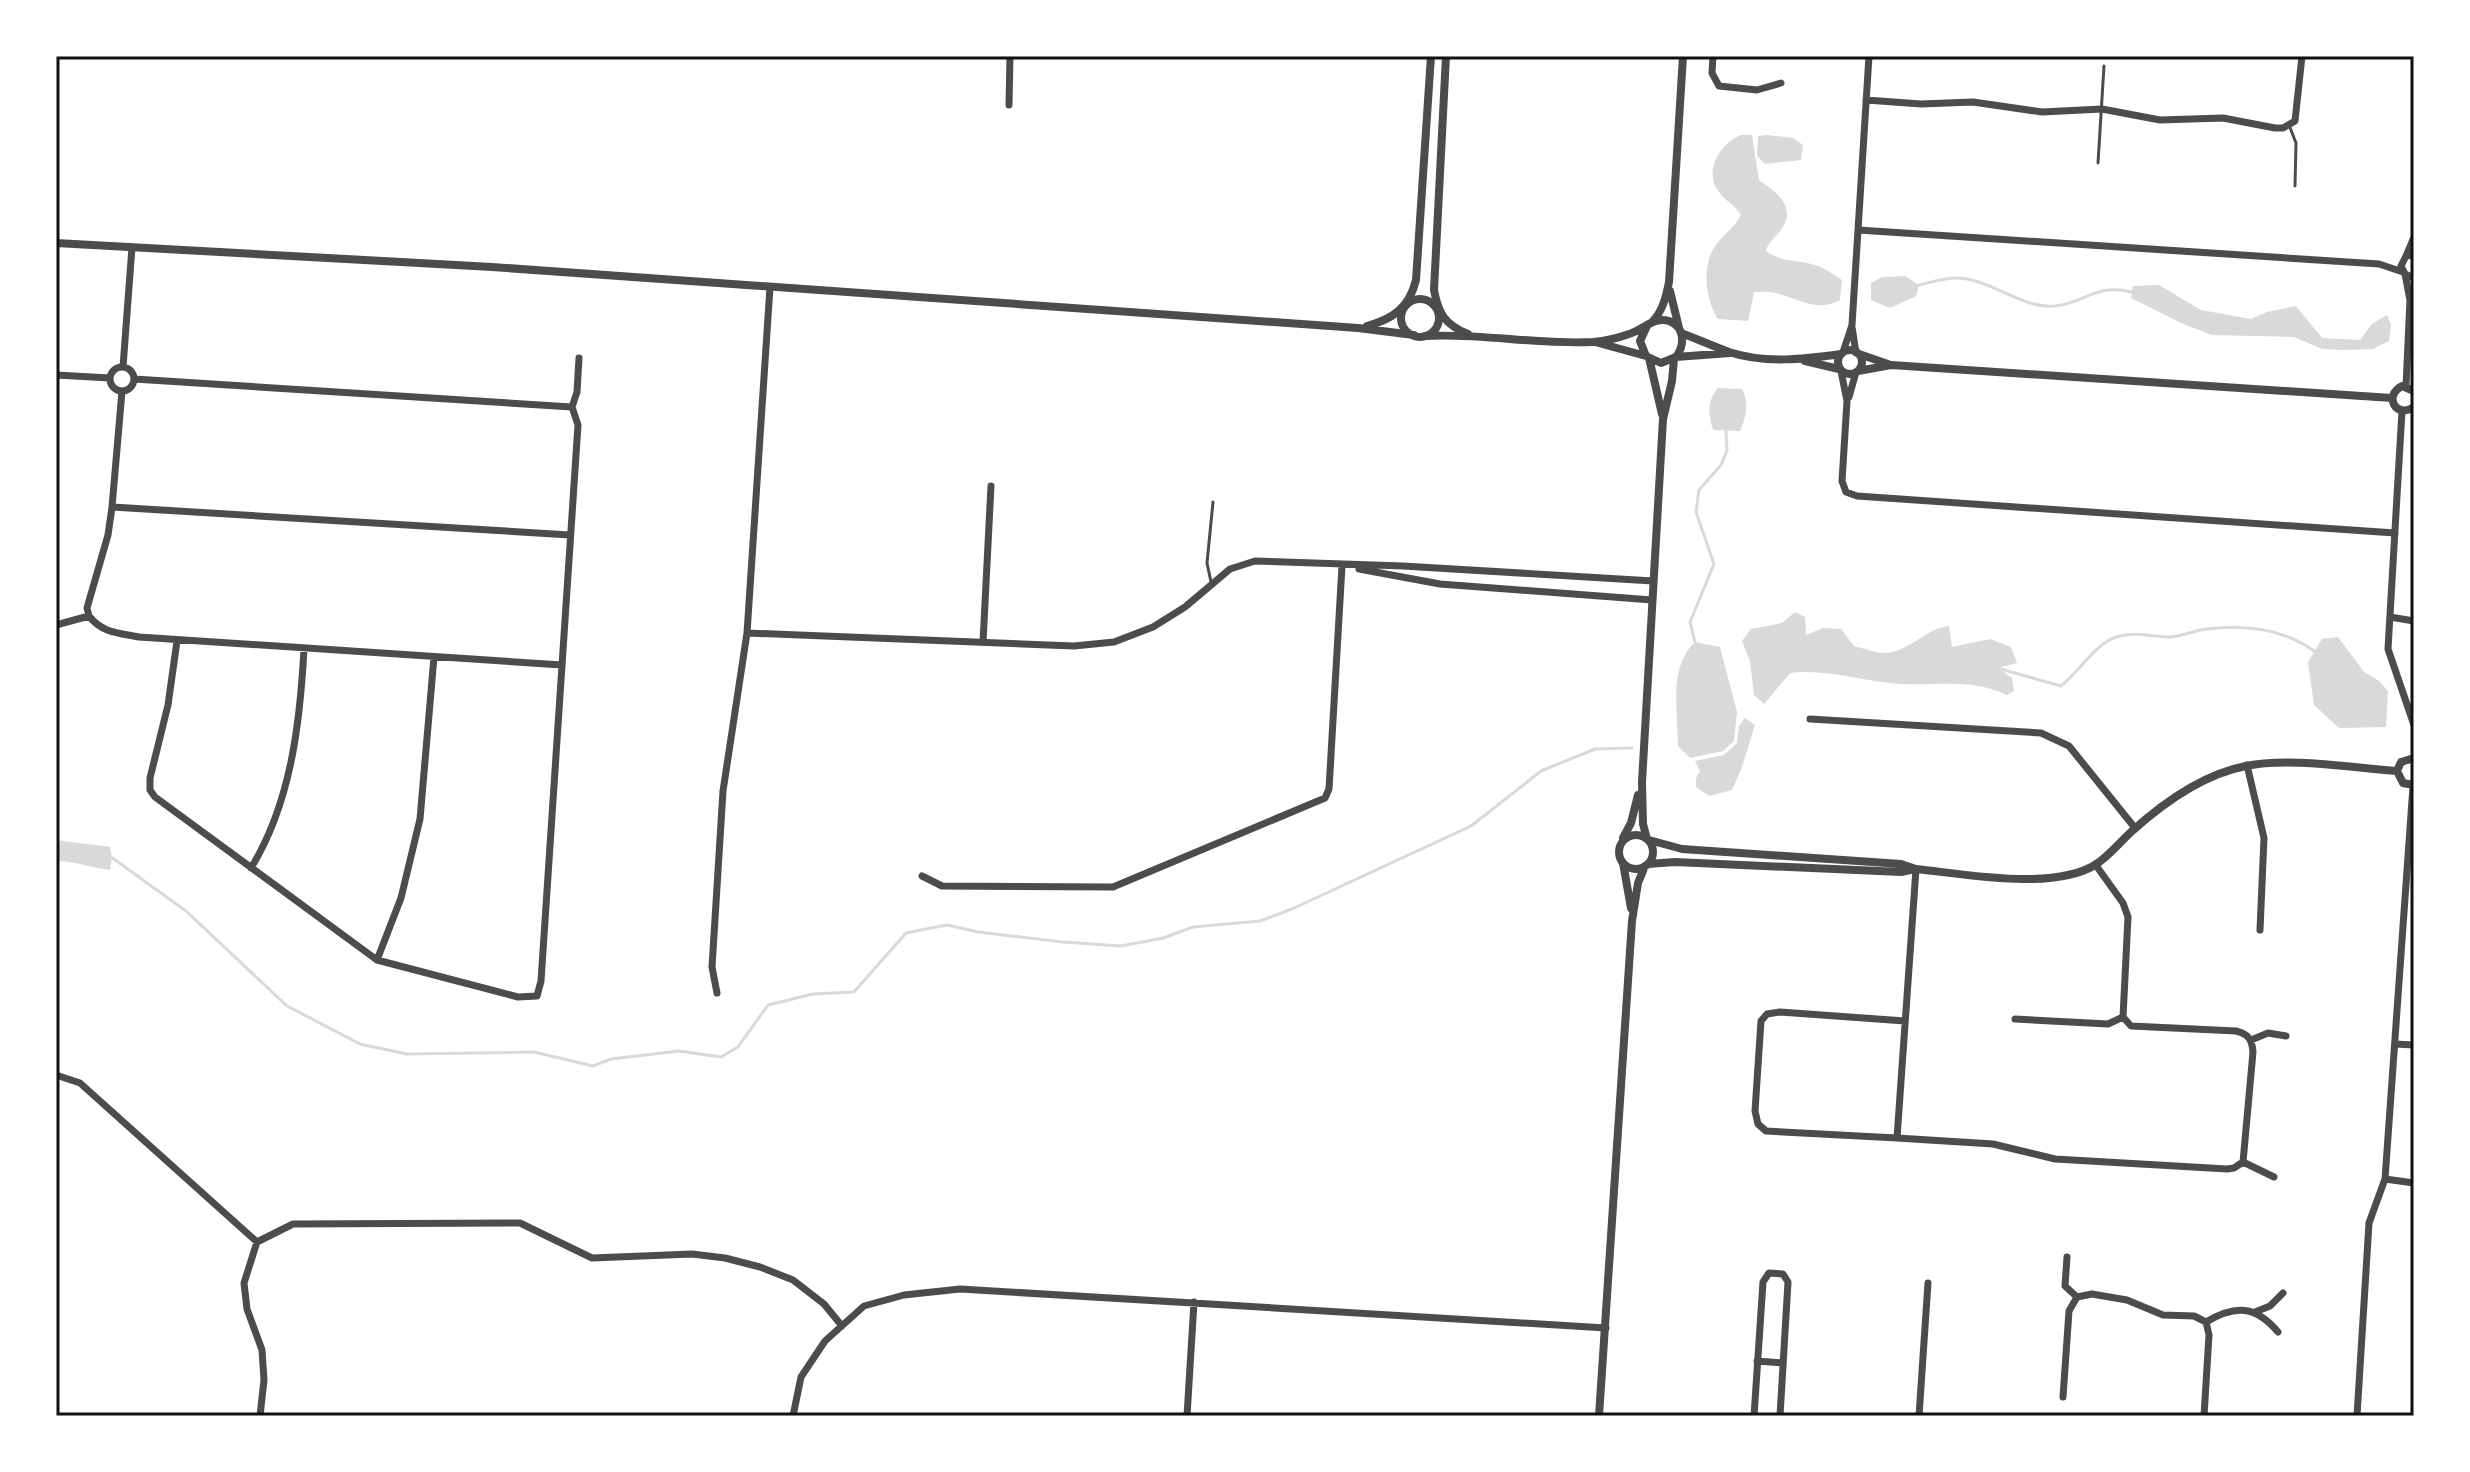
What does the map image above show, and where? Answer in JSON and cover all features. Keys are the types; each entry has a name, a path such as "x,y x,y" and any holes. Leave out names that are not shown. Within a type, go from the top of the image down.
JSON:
{"street":[{"path":"1009,105 1010,56"},
{"path":"1414,335 1402,322 1417,270 1431,56"},
{"path":"1426,336 1437,326 1433,274 1446,56"},
{"path":"1663,419 1640,341 1659,315 1669,282 1683,56"},
{"path":"1713,56 1712,73 1719,86 1757,90 1781,83"},
{"path":"1869,56 1852,325 1861,364 1847,401 1842,481 1846,492 1857,496 2395,533"},
{"path":"1866,100 1921,104 1973,102 2042,112 2102,109 2160,120 2223,118 2275,128 2295,121 2302,56"},
{"path":"1858,230 2379,264 2414,278"},
{"path":"2402,411 2393,405 2392,398 2395,390 2410,389 2410,300 2404,273 2414,237"},
{"path":"56,243 492,267 1358,328 1426,336 1594,342 1661,363 1675,358 1731,353 1802,360 1850,374 1891,365 2392,398"},
{"path":"123,367 132,247"},
{"path":"2379,264 2408,257"},
{"path":"1599,1416 1632,921 1638,883 1653,855 1643,824 1642,782 1653,581 1663,419 1675,358 1681,350 1669,282"},
{"path":"717,993 712,967 723,791 747,633 770,287"},
{"path":"2410,300 2414,290"},
{"path":"1358,328 1386,321 1412,301 1424,299 1445,321 1477,337"},
{"path":"1594,342 1631,334 1650,324 1667,320 1680,331 1731,353"},
{"path":"1847,401 1838,361 1852,325"},
{"path":"1802,360 1850,350 1891,365"},
{"path":"177,641 168,705 150,778 150,790 155,797 377,960 518,997 537,996 541,981 578,425 572,407 577,392 579,358"},
{"path":"123,367 130,370 134,379 131,386 122,391 112,385 110,378 116,369 123,367"},
{"path":"56,375 110,378"},
{"path":"134,379 572,407"},
{"path":"122,391 116,483 108,535 87,608 96,625 105,630 177,641 562,665"},
{"path":"2402,411 2414,407"},
{"path":"2402,411 2388,649 2414,725"},
{"path":"983,642 991,486"},
{"path":"112,507 570,535"},
{"path":"747,633 1074,646 1114,642 1153,627 1185,607 1230,569 1255,561 1403,566 1653,581"},
{"path":"1342,566 1440,584 1652,600"},
{"path":"922,876 942,886 1113,887 1325,798 1329,789 1342,566"},
{"path":"1519,589 1520,574"},
{"path":"56,625 89,616"},
{"path":"2390,617 2414,621"},
{"path":"251,868 264,847 291,765 304,649"},
{"path":"377,960 401,898 420,819 434,657"},
{"path":"1810,719 2041,733 2069,746 2135,828"},
{"path":"2397,771 2401,762 2414,758"},
{"path":"1621,844 1633,835 1682,849 1901,864 1916,869 2028,879 2062,876 2095,864 2135,828 2184,792 2215,775 2247,765 2279,763 2397,771"},
{"path":"2247,765 2264,838 2260,930"},
{"path":"2357,1416 2369,1223 2385,1179 2413,785 2403,783 2397,771"},
{"path":"1632,921 1619,854 1642,782"},
{"path":"1623,863 1631,868 1675,862 1901,872 1916,869"},
{"path":"2095,864 2123,903 2128,917 2123,1017 2131,1026 2236,1031 2244,1033 2251,1040 2253,1052 2243,1162"},
{"path":"1897,1138 1916,869"},
{"path":"1905,1021 1780,1012 1767,1014 1761,1021 1755,1111 1758,1124 1766,1131 1993,1144 2055,1159 2227,1169 2243,1162"},
{"path":"2015,1019 2108,1024 2123,1017"},
{"path":"2251,1040 2268,1033 2286,1036"},
{"path":"2395,1044 2414,1045"},
{"path":"56,1075 80,1083 257,1242"},
{"path":"2243,1162 2274,1177"},
{"path":"2385,1179 2414,1183"},
{"path":"260,1416 264,1380 262,1350 247,1309 244,1283 257,1242 293,1224 520,1223 592,1258 692,1254 725,1258 793,1280 824,1304 842,1326"},
{"path":"2067,1257 2065,1286 2077,1297"},
{"path":"1754,1416 1763,1282 1769,1273 1783,1274 1788,1282 1780,1416"},
{"path":"1919,1416 1928,1283"},
{"path":"793,1416 801,1377 825,1341 864,1306 904,1295 960,1289 1606,1328"},
{"path":"2255,1312 2270,1306 2283,1293"},
{"path":"2063,1397 2069,1311 2077,1297 2092,1294 2127,1300 2163,1315 2194,1316 2206,1322"},
{"path":"1187,1416 1194,1302"},
{"path":"2206,1322 2229,1310 2255,1312 2266,1318 2278,1332"},
{"path":"2204,1416 2209,1335 2206,1322"},
{"path":"1757,1361 1783,1363"}],"lane":[{"path":"2098,163 2104,66"},
{"path":"2289,125 2296,143 2295,186"},
{"path":"1211,583 1207,563 1213,502"}],"shaded area":[{"path":"1741,135 1752,135 1759,180 1778,195 1786,208 1785,223 1766,251 1827,270 1842,280 1840,300 1815,305 1772,292 1754,292 1748,321 1718,319 1706,282 1708,262 1716,245 1741,215 1714,184 1713,167 1726,144"},
{"path":"1758,136 1793,138 1803,145 1801,160 1765,164 1757,156"},
{"path":"1905,276 1919,285 1916,296 1890,308 1871,300 1871,283 1882,277"},
{"path":"2159,285 2201,310 2251,319 2296,306 2322,338 2360,340 2372,324 2387,315 2391,325 2389,341 2373,349 2342,350 2322,349 2294,337 2212,335 2131,298 2133,286"},
{"path":"1718,388 1742,389 1746,410 1740,431 1713,430 1710,408"},
{"path":"1795,612 1805,617 1806,635 1823,628 1841,629 1854,646 1881,653 1902,649 1933,631 1949,626 1952,647 1990,639 2011,647 2017,663 1998,668 2012,678 2014,691 2007,695 1980,686 1902,684 1804,672 1790,673 1764,704 1754,695 1750,661 1742,641 1751,629 1782,623"},
{"path":"2338,637 2364,672 2388,691 2386,727 2339,728 2314,705 2308,662 2322,639"},
{"path":"1695,642 1720,647 1737,712 1734,741 1723,751 1690,758 1678,746 1676,691 1681,664"},
{"path":"1745,718 1755,725 1732,790 1709,796 1696,787 1700,771 1695,761 1724,755 1737,743 1739,726"},
{"path":"56,840 110,847 110,870 56,861"}],"waterway":[{"path":"1919,285 1967,279 2044,306 2066,304 2109,290 2132,292"},
{"path":"1695,642 1690,622 1714,564 1696,512 1699,490 1721,465 1727,451 1726,431"},
{"path":"1997,668 2061,686 2094,652 2116,637 2137,634 2171,637 2221,628 2249,628 2277,633 2314,651"},
{"path":"111,857 186,911 287,1006 360,1044 407,1054 534,1052 593,1066 611,1059 679,1051 721,1057 738,1047 768,1005 813,994 854,992 906,933 947,925 978,932 1121,946 1163,938 1193,927 1260,921 1471,826 1541,771 1595,749 1632,748"}]}
